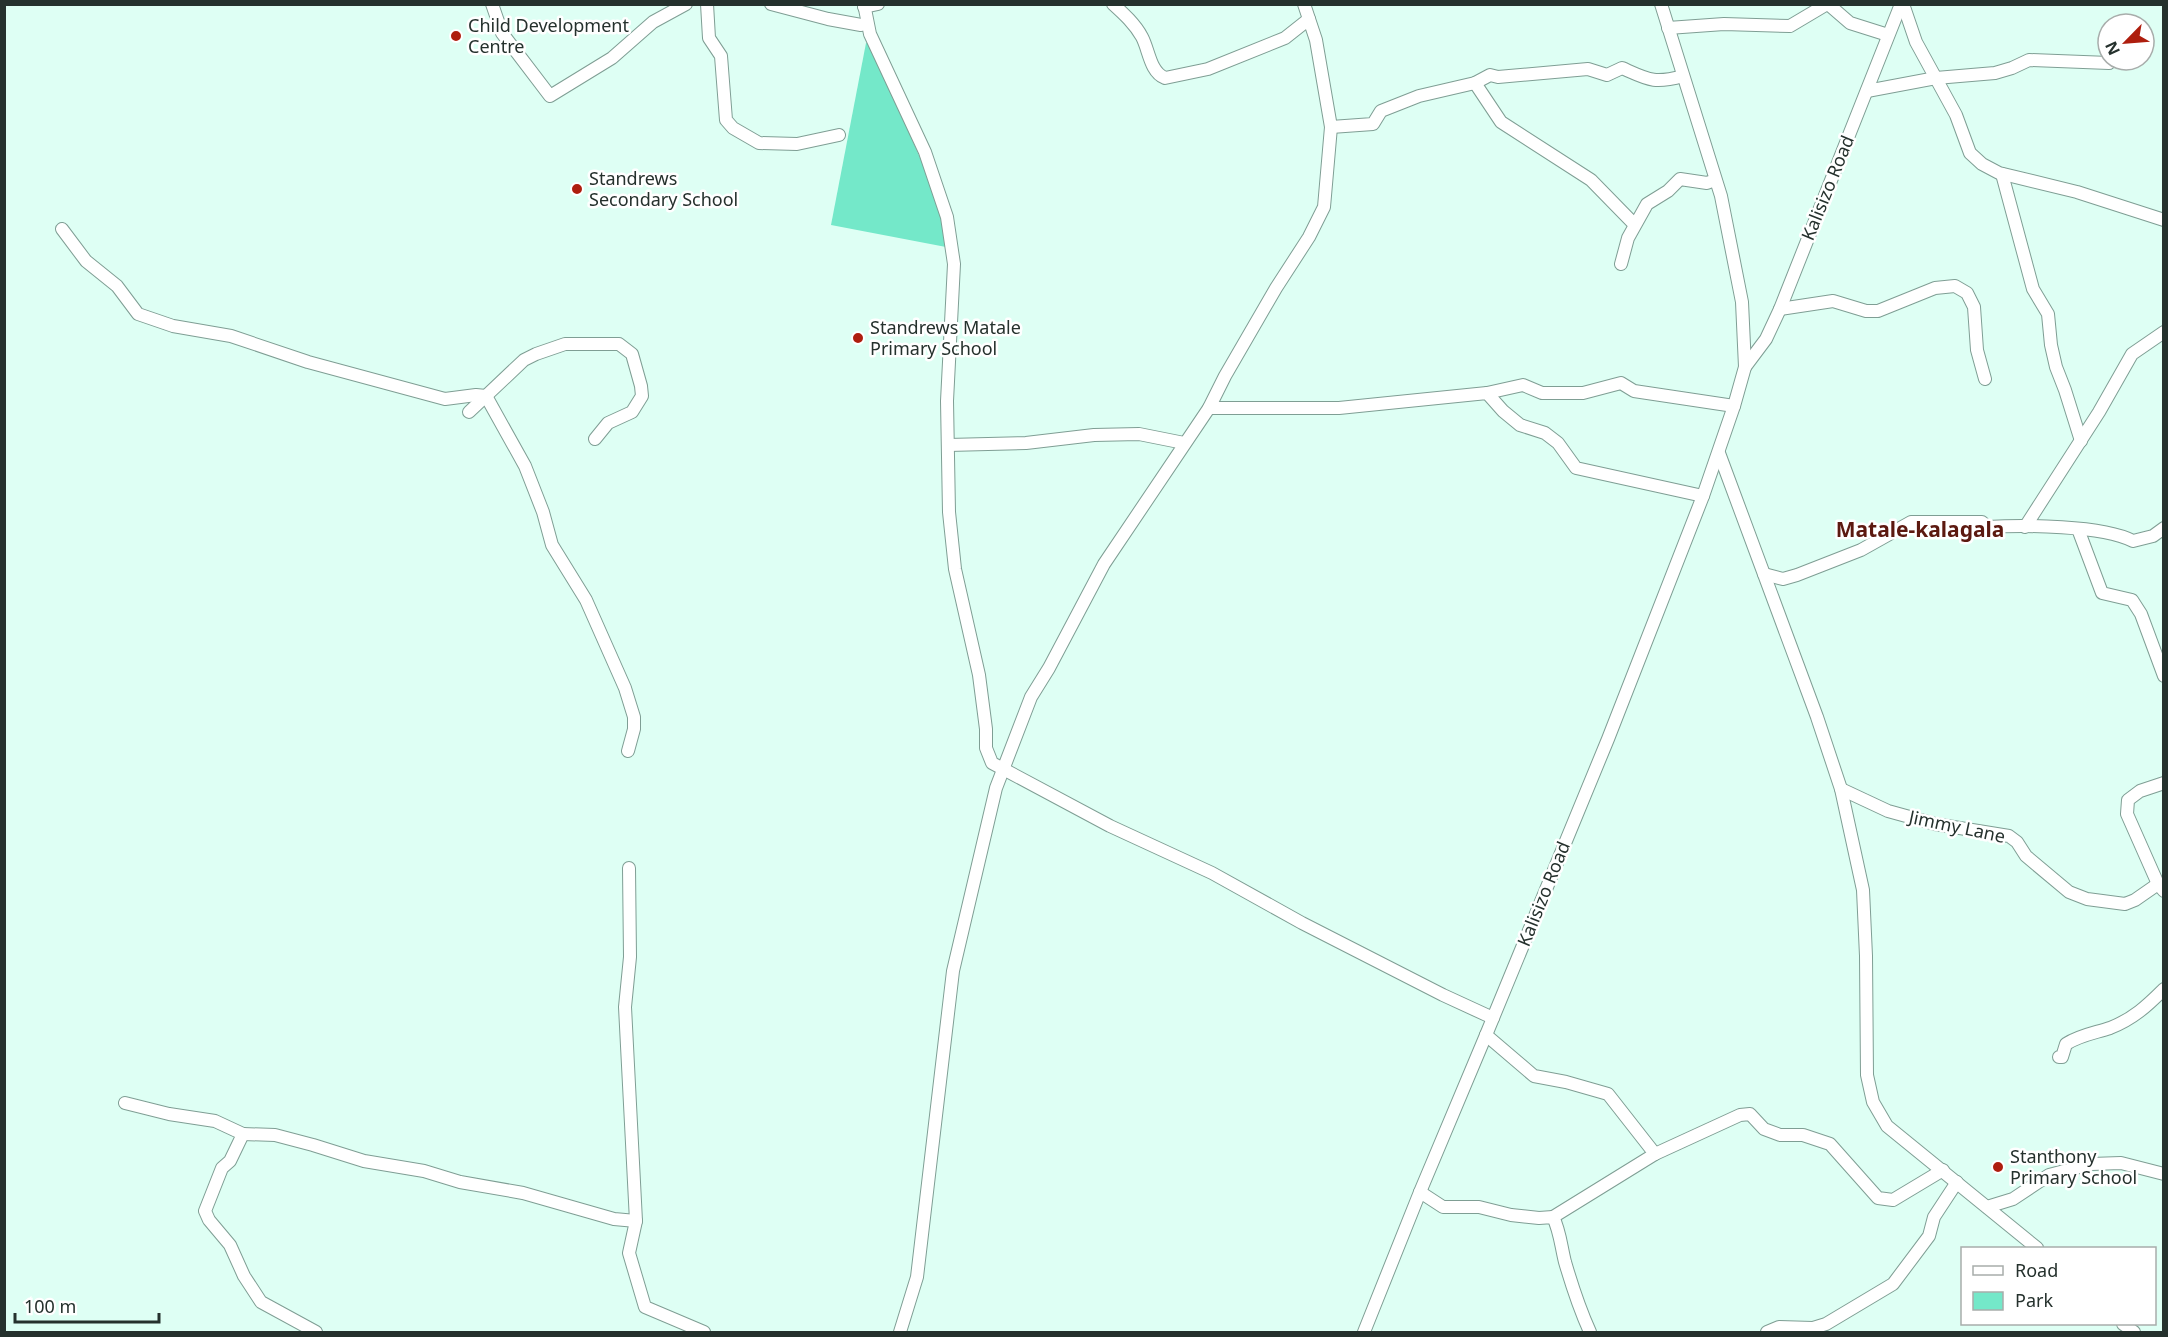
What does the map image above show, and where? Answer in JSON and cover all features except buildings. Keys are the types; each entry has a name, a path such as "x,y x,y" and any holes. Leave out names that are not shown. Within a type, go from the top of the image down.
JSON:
{"street":[{"path":"492,4 502,33 550,96 612,58 653,22 686,4"},
{"path":"707,4 709,38 721,56 726,120 733,128 759,143 797,144 839,135"},
{"path":"771,4 861,25"},
{"path":"878,4 864,6 870,34 925,152 947,217 954,264 948,401 949,512 955,569 979,675 986,729 986,748 992,763 1110,825 1212,873 1302,923 1443,995 1493,1018"},
{"path":"1113,4 1134,25 1155,70 1165,78 1208,69 1285,38 1309,19"},
{"path":"900,1332 917,1277 952,971 996,788 1031,697 1049,668 1104,564 1209,408 1276,288 1310,237 1324,207 1330,127 1316,40 1304,4"},
{"path":"1660,4 1721,196 1742,302 1745,367"},
{"path":"1668,28 1724,24 1790,26 1828,4 1850,23 1888,35"},
{"path":"1902,4 1916,42 1956,115 1971,153 1982,164 2002,174 2077,192 2163,220"},
{"name":"Kalisizo Road","path":"1364,1332 1608,739 1719,453 1745,367 1766,339 1780,309 1902,4"},
{"path":"1867,91 1936,78 1995,73 2029,60 2096,63"},
{"path":"1330,127 1373,124 1381,111 1419,96 1475,83 1490,75 1498,77 1588,69 1607,75 1622,68 1648,80 1662,82 1683,76"},
{"path":"1475,83 1501,122 1591,180 1634,224"},
{"path":"2002,174 2033,289 2048,314 2056,367 2066,390 2081,441"},
{"path":"1621,264 1634,224 1647,204 1668,191 1680,179 1707,183 1715,180"},
{"path":"62,229 86,261 117,286 138,314 173,326 231,336 308,362 445,399 486,396"},
{"path":"1780,309 1833,301 1866,311 1878,310 1935,288 1955,286 1968,293 1974,307 1977,350 1984,379"},
{"path":"2025,526 2081,441 2132,354 2163,332"},
{"path":"470,412 524,360 548,348 565,344 619,344 632,354 642,396 632,412 608,423 595,439"},
{"path":"1209,408 1339,408 1487,393 1523,385 1542,393 1583,393 1622,383 1634,390 1734,406"},
{"path":"1487,393 1520,425 1545,434 1558,443 1576,468 1703,496"},
{"path":"486,396 525,466 543,513 552,545 586,600 625,688 634,717 634,729 628,751"},
{"path":"948,445 1026,443 1094,435 1139,434 1184,443"},
{"path":"1719,453 1817,717 1841,789 1863,890 1867,967 1867,1075 1873,1102 1887,1126 2036,1247"},
{"path":"1764,574 1783,579 1797,575 1861,550 1911,522 1982,522 1987,527 2025,526 2078,529 2123,536 2133,541 2153,536 2163,528"},
{"path":"2078,529 2102,593 2132,600 2141,615 2163,676"},
{"path":"2161,887 2127,814 2128,800 2140,791 2163,783"},
{"name":"Jimmy Lane","path":"1841,789 1888,811 1935,824 2009,836 2017,842 2026,856 2069,892 2087,899 2125,904 2161,887"},
{"path":"629,868 630,957 626,1007 636,1221 629,1253 645,1307 704,1332"},
{"path":"2059,1057 2062,1057 2066,1044 2091,1032 2113,1026 2141,1012 2163,989"},
{"path":"1486,1035 1534,1076 1608,1094 1655,1154"},
{"path":"125,1103 169,1114 215,1121 243,1134 275,1135 313,1144 364,1161 424,1171 460,1182 523,1192 614,1218 636,1221"},
{"path":"1420,1192 1443,1207 1479,1207 1511,1215 1552,1217 1655,1154 1740,1115 1750,1114 1764,1129 1780,1135 1803,1135 1830,1144 1878,1198 1893,1200 1942,1170"},
{"path":"243,1134 230,1161 222,1168 205,1211 209,1220 230,1245 244,1276 261,1302 316,1332"},
{"path":"1987,1207 2013,1199 2049,1175 2091,1164 2121,1162 2163,1174"},
{"path":"1767,1332 1779,1328 1813,1328 1826,1324 1893,1284 1929,1236 1934,1217 1957,1182"},
{"path":"1552,1217 1558,1228 1565,1262 1582,1316 1590,1332"}],"green space":[{"path":"866,43 871,44 933,188 944,221 946,247 831,225"}],"place":[{"name":"Child Development Centre","path":"456,36"},
{"name":"Standrews Secondary School","path":"577,189"},
{"name":"Standrews Matale Primary School","path":"858,338"},
{"name":"Stanthony Primary School","path":"1998,1167"}],"district":[{"name":"Matale-kalagala","path":"1920,530"}]}
